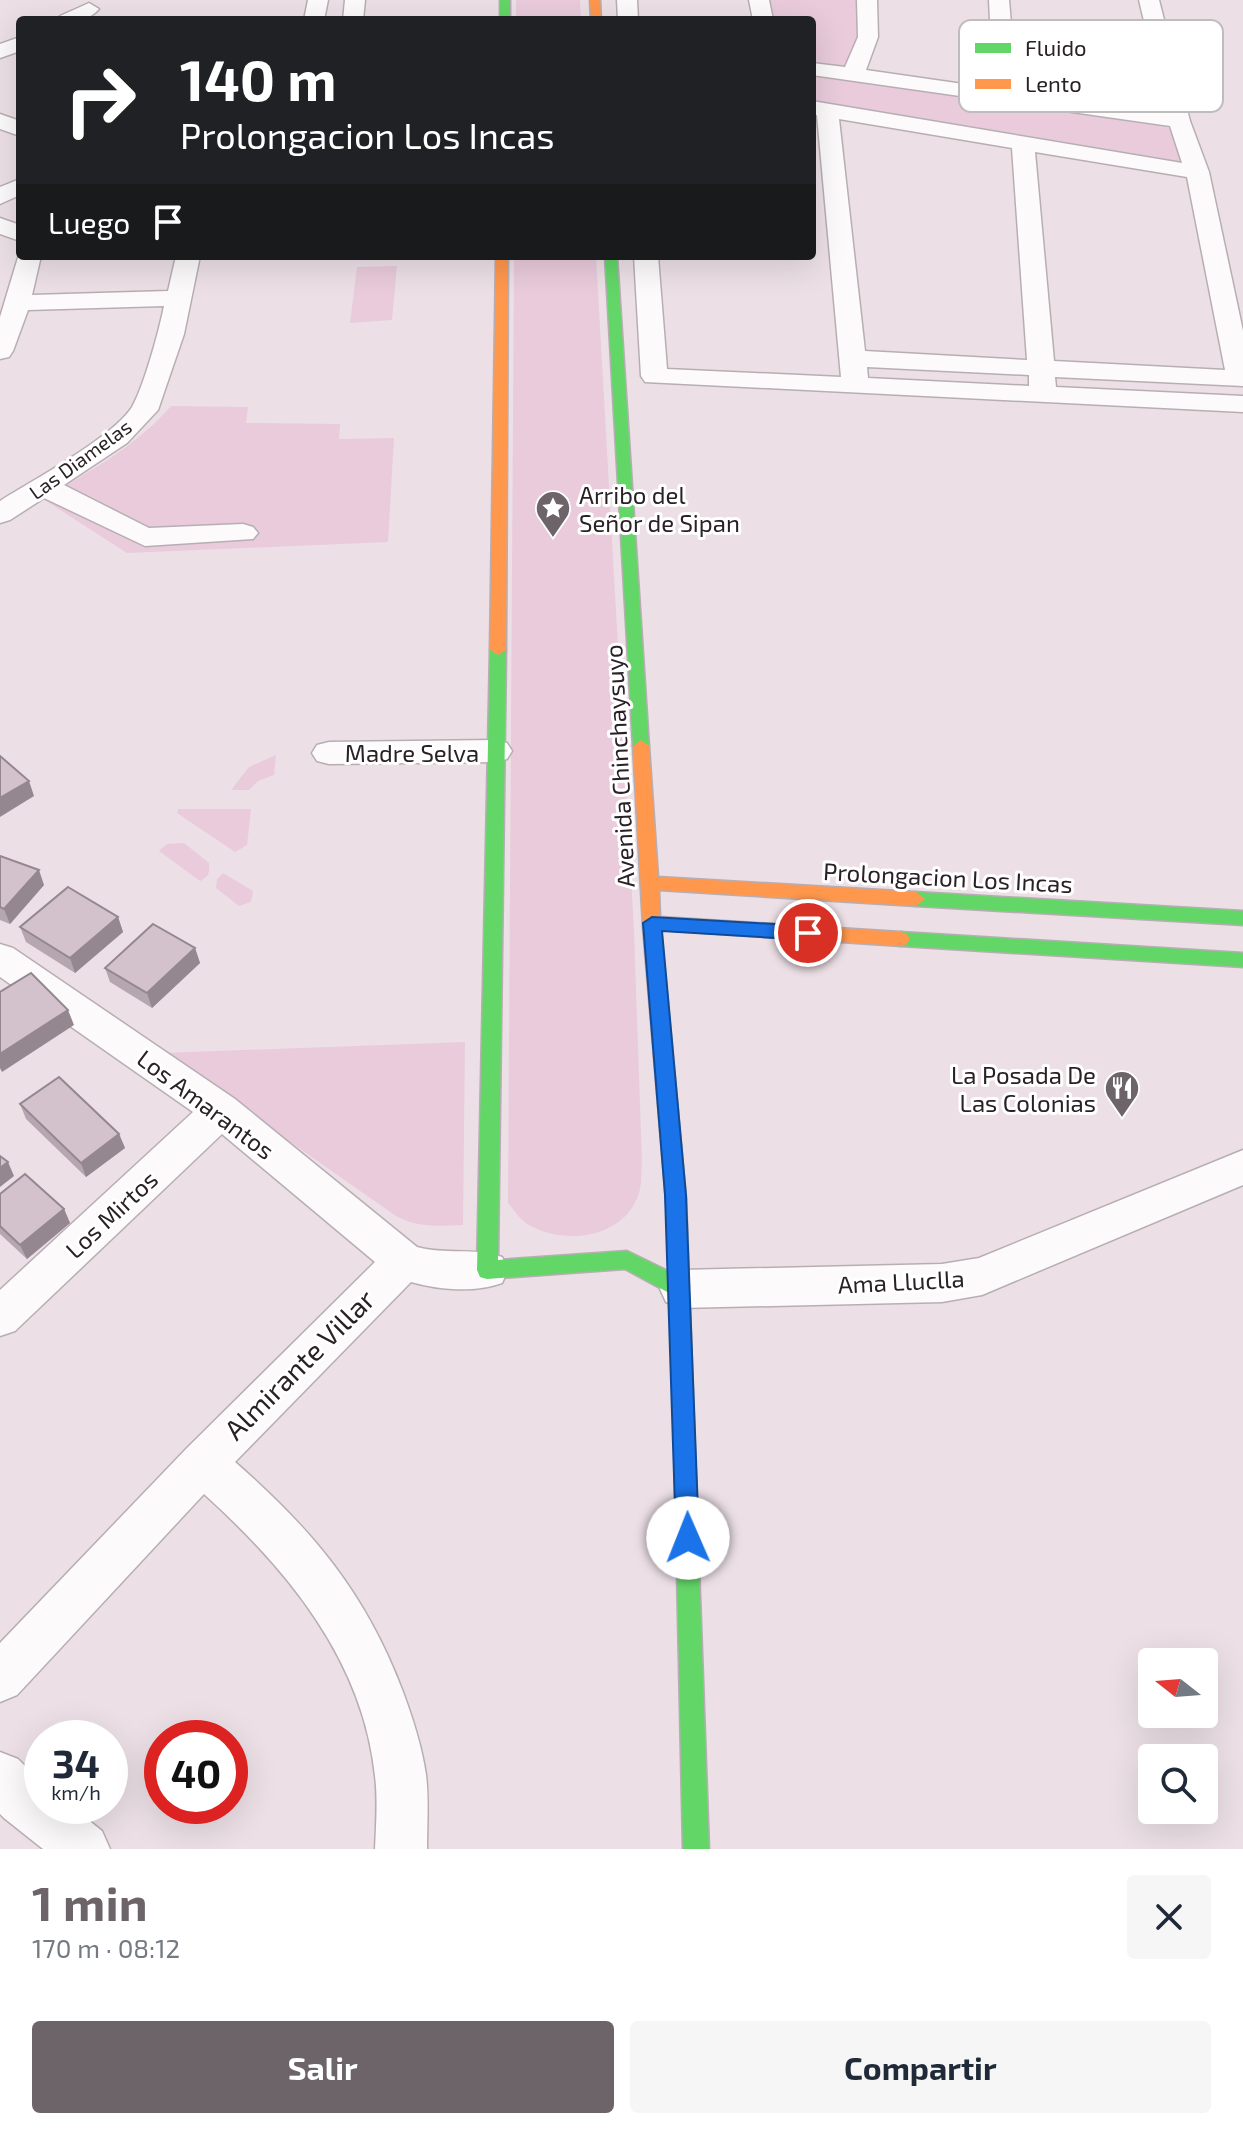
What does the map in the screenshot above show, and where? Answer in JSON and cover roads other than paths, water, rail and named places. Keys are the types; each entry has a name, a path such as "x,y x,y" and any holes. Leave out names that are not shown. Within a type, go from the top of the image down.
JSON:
{"street":[{"path":"853,75 868,37 867,0"},
{"path":"999,0 1000,20"},
{"path":"1149,0 1154,20"},
{"path":"75,16 89,9"},
{"path":"816,70 959,90"},
{"path":"856,386 820,109 1197,172"},
{"path":"1115,112 1179,121"},
{"path":"646,260 654,376 856,386 1240,379 1197,172 1177,112"},
{"path":"1023,143 1042,382"},
{"path":"0,351 18,303 28,260"},
{"name":"Las Diamelas","path":"0,514 117,437 144,410 171,334 187,260"},
{"path":"487,1270 502,447 502,260"},
{"name":"Avenida Chinchaysuyo","path":"611,260 652,923 672,1133 681,1289 696,1849"},
{"path":"18,303 180,298"},
{"path":"853,358 1243,404"},
{"path":"48,485 59,496 145,537 243,533"},
{"name":"Madre Selva","path":"329,753 495,751"},
{"name":"Prolongacion Los Incas","path":"650,883 1243,918"},
{"path":"652,923 1243,960"},
{"name":"Los Amarantos","path":"0,958 221,1110 404,1261"},
{"name":"Los Mirtos","path":"3,1309 221,1110"},
{"name":"Ama Lluclla","path":"681,1289 942,1283 982,1276 1243,1167"},
{"path":"404,1261 430,1269 487,1270 627,1260 681,1289"},
{"name":"Almirante Villar","path":"0,1678 203,1463 404,1261"},
{"path":"203,1463 296,1551 328,1595 357,1644 381,1703 400,1772 401,1849"},
{"path":"0,1777 22,1800 84,1849"}],"place":[{"name":"Arribo del Señor de Sipan","path":"553,539"},
{"name":"La Posada De Las Colonias","path":"1122,1119"}]}
